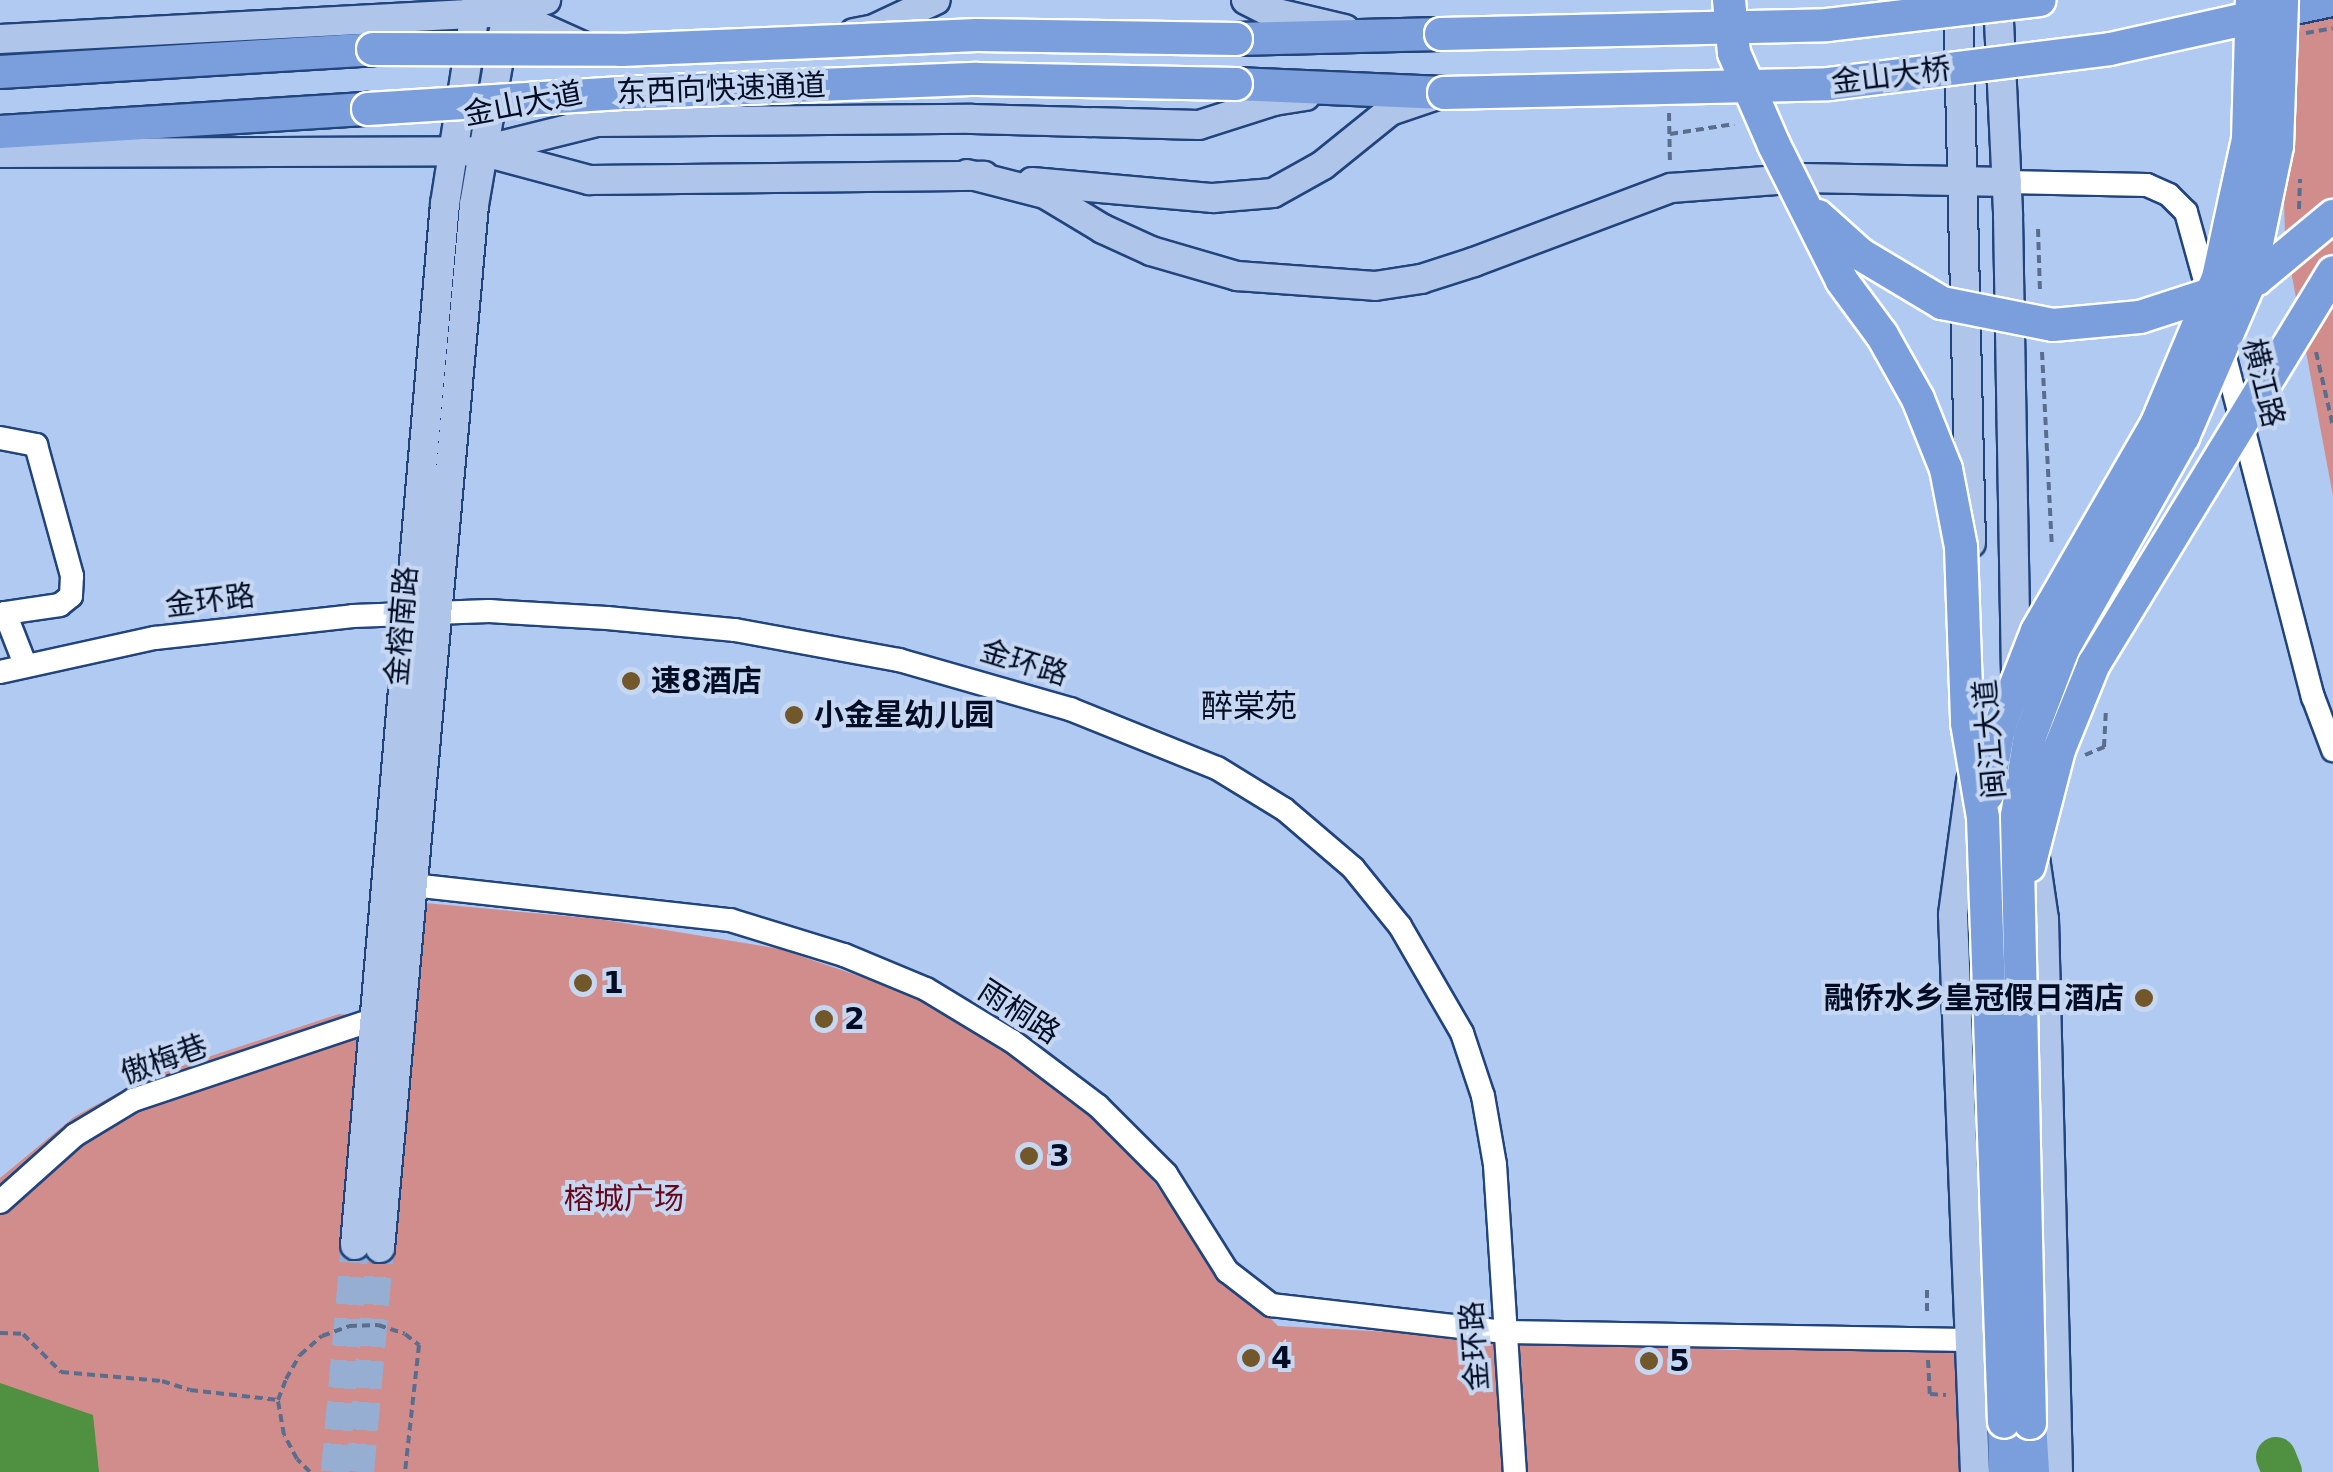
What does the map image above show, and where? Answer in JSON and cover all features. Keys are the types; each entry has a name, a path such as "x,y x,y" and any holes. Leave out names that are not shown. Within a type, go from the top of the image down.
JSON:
{"highway":[{"path":"1729,0 1734,53 1842,281 1882,335 1918,399 1946,469 1961,547 1967,723 1982,818 2017,1423 2032,1472"},
{"name":"金山大桥","path":"1441,34 1827,25 2040,0"},
{"path":"1982,818 1999,728 2037,632 2157,422 2218,278 2248,139 2252,0"},
{"path":"2005,1472 2017,1423 2018,816 2037,718 2063,649 2183,437 2248,286 2277,146 2282,0"},
{"name":"金山大桥","path":"1444,93 1830,84 2110,49 2332,0"},
{"name":"东西向快速通道","path":"0,72 373,49 621,50 977,35 1236,39 1441,34"},
{"name":"东西向快速通道","path":"0,132 641,92 977,79 1444,93"},
{"path":"1804,203 1860,254 1942,303 2053,324 2140,316 2257,280 2333,216"},
{"path":"2018,908 2060,750 2094,664 2333,272"}],"main road":[{"path":"508,6 546,0"},
{"name":"金山大道","path":"0,39 508,6 606,57 770,51 874,29 936,0"},
{"path":"1246,0 1268,11 1366,34"},
{"name":"闽江大道","path":"1958,0 1977,736 1954,914 1975,1472"},
{"name":"闽江大道","path":"1998,0 2007,182 2018,734 2044,919 2058,1472"},
{"name":"金榕南路","path":"465,151 508,6"},
{"name":"金榕南路","path":"422,613 412,885 367,1246 374,1019 422,613 475,7"},
{"name":"金山大道","path":"0,153 465,151 596,122 972,119 1200,124 1274,101 1354,89"},
{"path":"465,151 589,180 967,174 1213,198 1273,194 1323,166 1390,110 1444,93"},
{"path":"967,174 1045,194 1151,251 1237,276 1375,286 1421,279 1474,262 1671,188 1803,178 2007,182"}],"street":[{"name":"横江路","path":"2007,182 2147,185 2169,195 2186,212 2305,668 2333,750"},
{"path":"0,438 36,445 72,576 71,596 60,605 3,616 25,664"},
{"name":"金环路","path":"0,672 193,632 422,613 490,611 697,626 900,660 1030,696 1143,734 1217,768 1284,809 1332,846 1372,890 1418,955 1462,1033 1483,1096 1495,1165 1515,1472"},
{"name":"雨桐路","path":"412,885 703,915 780,932 879,968 969,1014 1098,1106 1157,1163 1227,1271 1256,1296 1296,1310 1504,1332 1970,1340"},
{"name":"傲梅巷","path":"0,1202 75,1134 133,1100 374,1019"}],"path":[{"path":"1670,134 1671,188"},
{"path":"310,1472 296,1459 284,1435 278,1400 300,1355 322,1336 363,1326 405,1334 419,1345 406,1472"},
{"path":"0,1333 23,1334 61,1372 129,1377 278,1400"}],"green space":[{"path":"2263,0 2333,0 2333,496 2285,239 2281,68"},
{"name":"榕城广场","path":"425,903 599,919 780,949 917,996 1023,1057 1119,1134 1206,1254 1278,1326 1731,1350 1980,1346 1983,1472 0,1472 0,1178 74,1117 147,1077 339,1014 417,1021"}],"shaded area":[{"path":"0,1383 93,1415 99,1472 0,1472"}],"waterway":[{"path":"2276,1457 2282,1472"}],"tunnel":[{"path":"335,1472 355,1245"},
{"path":"360,1472 380,1248"}],"place":[{"name":"速8酒店","path":"631,681"},
{"name":"小金星幼儿园","path":"794,715"},
{"name":"1","path":"583,983"},
{"name":"融侨水乡皇冠假日酒店","path":"2144,998"},
{"name":"2","path":"824,1019"},
{"name":"3","path":"1029,1156"},
{"name":"4","path":"1251,1358"},
{"name":"5","path":"1649,1361"}],"district":[{"name":"醉棠苑","path":"1249,706"}]}
